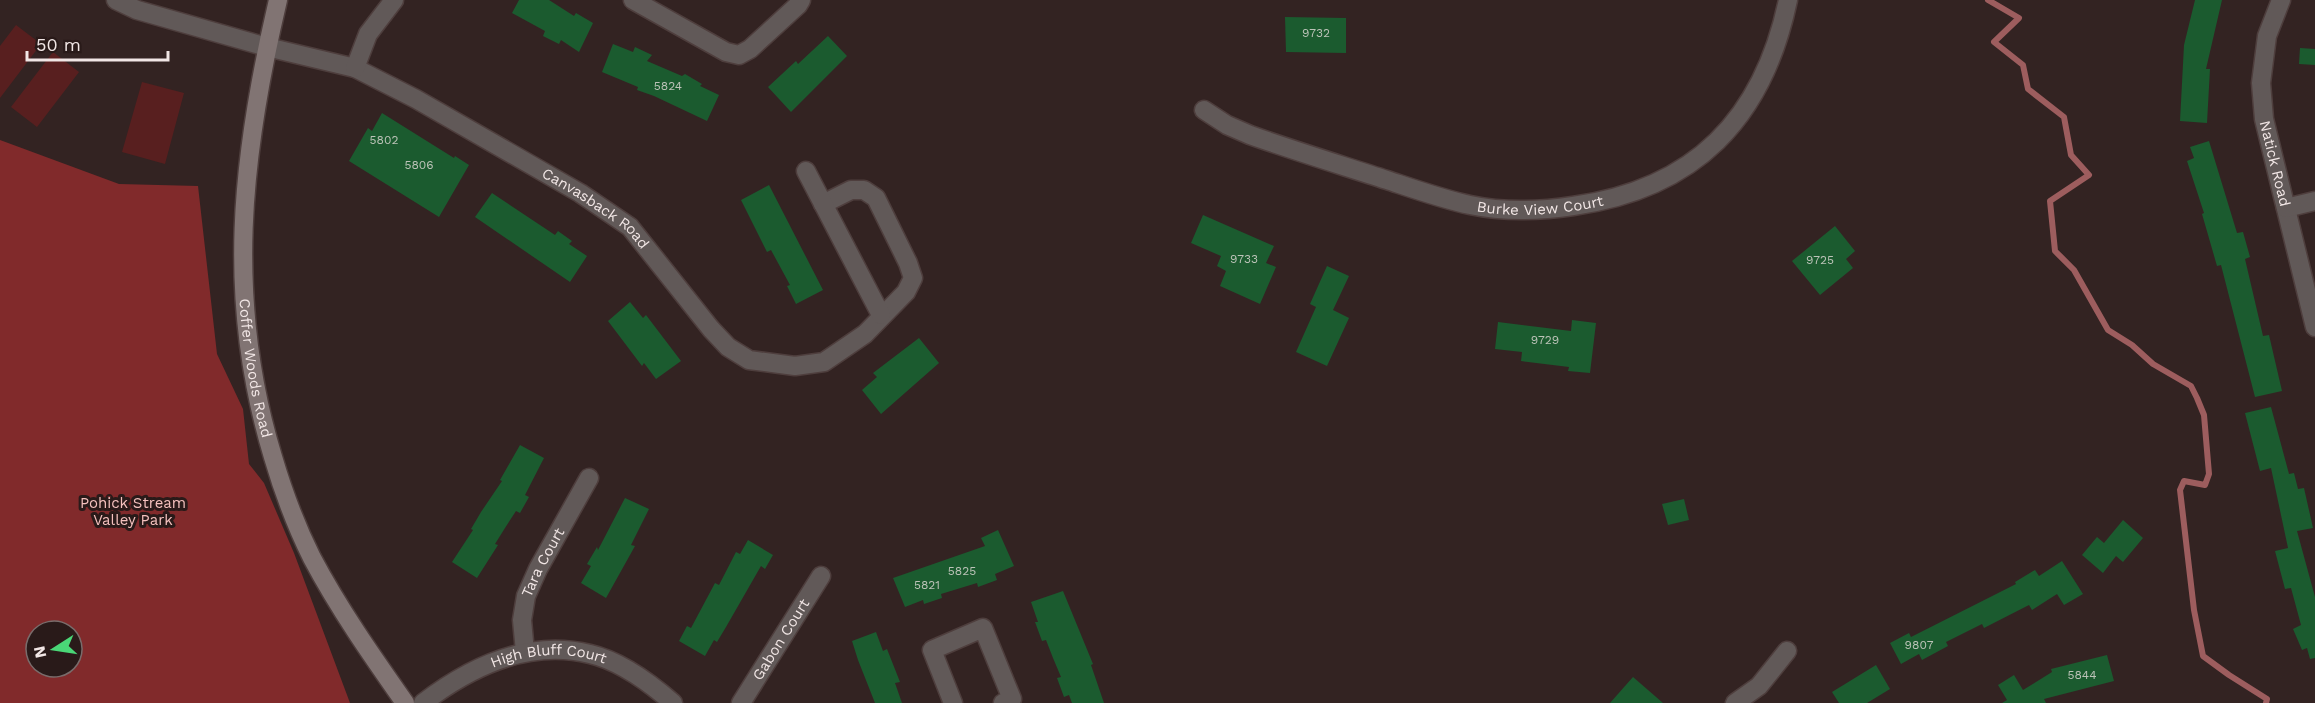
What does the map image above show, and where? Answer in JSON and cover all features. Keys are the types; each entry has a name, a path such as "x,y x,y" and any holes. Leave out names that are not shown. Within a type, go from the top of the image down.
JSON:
{"street":[{"name":"Canvasback Road","path":"116,0 137,10 267,47 355,68 416,99 580,193 630,227 711,329 728,348 749,360 795,366 824,362 865,334 881,315 906,292 912,279 908,263 876,198 864,190 851,190 823,204"},
{"name":"Coffer Woods Road","path":"278,0 267,47 246,179 242,248 248,352 263,424 284,491 312,557 344,615 405,703"},
{"path":"355,68 368,34 394,0"},
{"path":"633,0 726,52 740,55 750,49 801,0"},
{"name":"Burke View Court","path":"1204,110 1227,125 1250,135 1470,205 1527,210 1592,204 1626,195 1660,182 1691,164 1717,143 1739,118 1766,72 1782,27 1788,0"},
{"name":"Natick Road","path":"2281,0 2267,36 2261,83 2264,119 2315,327"},
{"path":"806,171 881,315"},
{"path":"2286,208 2315,201"},
{"name":"Tara Court","path":"525,651 522,620 526,596 538,569 589,478"},
{"name":"Gabon Court","path":"741,703 821,576"},
{"path":"953,703 932,650 983,628 1012,699 1003,703"},
{"name":"High Bluff Court","path":"423,703 447,685 477,668 525,651 570,651 591,654 615,664 650,684 673,703"},
{"path":"1735,703 1759,686 1787,651"}],"shaded area":[{"path":"16,25 41,44 0,98 0,46"},
{"path":"53,52 79,72 37,127 11,107"},
{"path":"142,82 184,93 165,164 122,152"}],"green space":[{"name":"Pohick Stream Valley Park","path":"0,140 119,184 198,186 217,354 243,409 249,464 264,483 294,553 350,703 0,703"}],"building":[{"path":"519,0 549,0 574,16 576,13 593,23 579,52 561,40 559,44 543,36 545,31 512,13"},
{"path":"2195,0 2222,0 2206,69 2210,69 2207,123 2180,121 2184,45"},
{"path":"1285,17 1346,18 1346,53 1286,52"},
{"path":"828,36 847,56 791,112 768,87 796,61 798,64"},
{"path":"613,44 633,52 635,47 652,55 647,61 682,76 685,74 702,84 700,86 719,95 707,121 602,72"},
{"path":"2300,48 2315,49 2315,65 2299,64"},
{"path":"382,113 469,165 439,217 349,161 368,128 372,131"},
{"path":"2209,141 2237,233 2243,232 2250,257 2245,259 2263,336 2269,335 2282,391 2255,397 2221,265 2217,266 2202,214 2204,213 2187,161 2194,158 2190,147"},
{"path":"769,185 823,290 796,304 787,286 790,285 771,250 767,252 741,200"},
{"path":"492,193 555,235 558,231 572,241 569,244 587,256 570,282 475,217"},
{"path":"1203,215 1274,246 1266,263 1276,267 1260,304 1220,286 1226,271 1217,266 1221,256 1191,243"},
{"path":"1835,226 1855,251 1846,259 1853,268 1820,295 1792,261"},
{"path":"1327,266 1349,276 1333,310 1349,318 1327,366 1296,352 1316,307 1310,304"},
{"path":"630,302 643,318 646,315 681,361 656,379 644,363 642,366 608,321"},
{"path":"1572,320 1596,323 1590,373 1568,371 1569,367 1521,361 1522,352 1495,349 1498,322 1571,331"},
{"path":"919,338 939,363 881,414 862,390 877,377 873,373"},
{"path":"2271,407 2289,474 2294,473 2298,489 2304,488 2313,528 2297,531 2315,597 2315,658 2310,659 2307,648 2302,650 2293,629 2301,625 2291,588 2285,589 2275,551 2288,548 2271,468 2260,471 2245,413"},
{"path":"520,445 544,458 525,495 529,497 520,513 516,511 505,528 495,544 498,545 477,578 452,562 502,481 500,480"},
{"path":"625,498 649,509 631,545 635,546 606,598 581,583 591,566 587,564 597,547 598,550"},
{"path":"1684,499 1689,520 1668,525 1662,504"},
{"path":"2123,520 2143,538 2123,562 2116,556 2103,573 2082,555 2097,537 2104,543"},
{"path":"998,530 1014,566 995,574 997,580 978,587 977,583 941,594 942,598 924,604 923,600 905,607 893,578 985,546 981,538"},
{"path":"748,540 773,555 765,569 761,566 717,642 714,640 705,656 679,641 687,626 691,628 715,583 719,585 736,552 740,554"},
{"path":"2062,561 2083,594 2064,605 2057,594 2032,610 2029,605 1984,628 1982,624 1946,642 1948,646 1922,660 1919,654 1901,664 1890,643 1909,633 1911,637 2016,584 2015,582 2035,570 2039,576"},
{"path":"1063,591 1093,664 1091,665 1104,703 1072,703 1069,695 1064,697 1057,678 1061,677 1046,640 1042,641 1035,622 1038,622 1031,602"},
{"path":"876,632 883,651 887,649 900,682 895,683 902,703 875,703 858,660 852,641"},
{"path":"2107,655 2114,681 2044,699 2046,703 2002,703 2007,700 1998,685 2014,675 2023,690 2052,672 2051,669"},
{"path":"1876,665 1890,689 1867,703 1839,703 1832,692"},
{"path":"1633,677 1663,703 1610,703"}],"waterway":[{"path":"1988,0 2019,18 1994,42 2023,65 2028,89 2064,117 2071,155 2089,175 2050,201 2055,251 2074,270 2108,330 2132,345 2153,364 2191,386 2204,415 2209,474 2205,485 2184,481 2180,490 2194,610 2203,656 2267,699 2266,703"}]}
